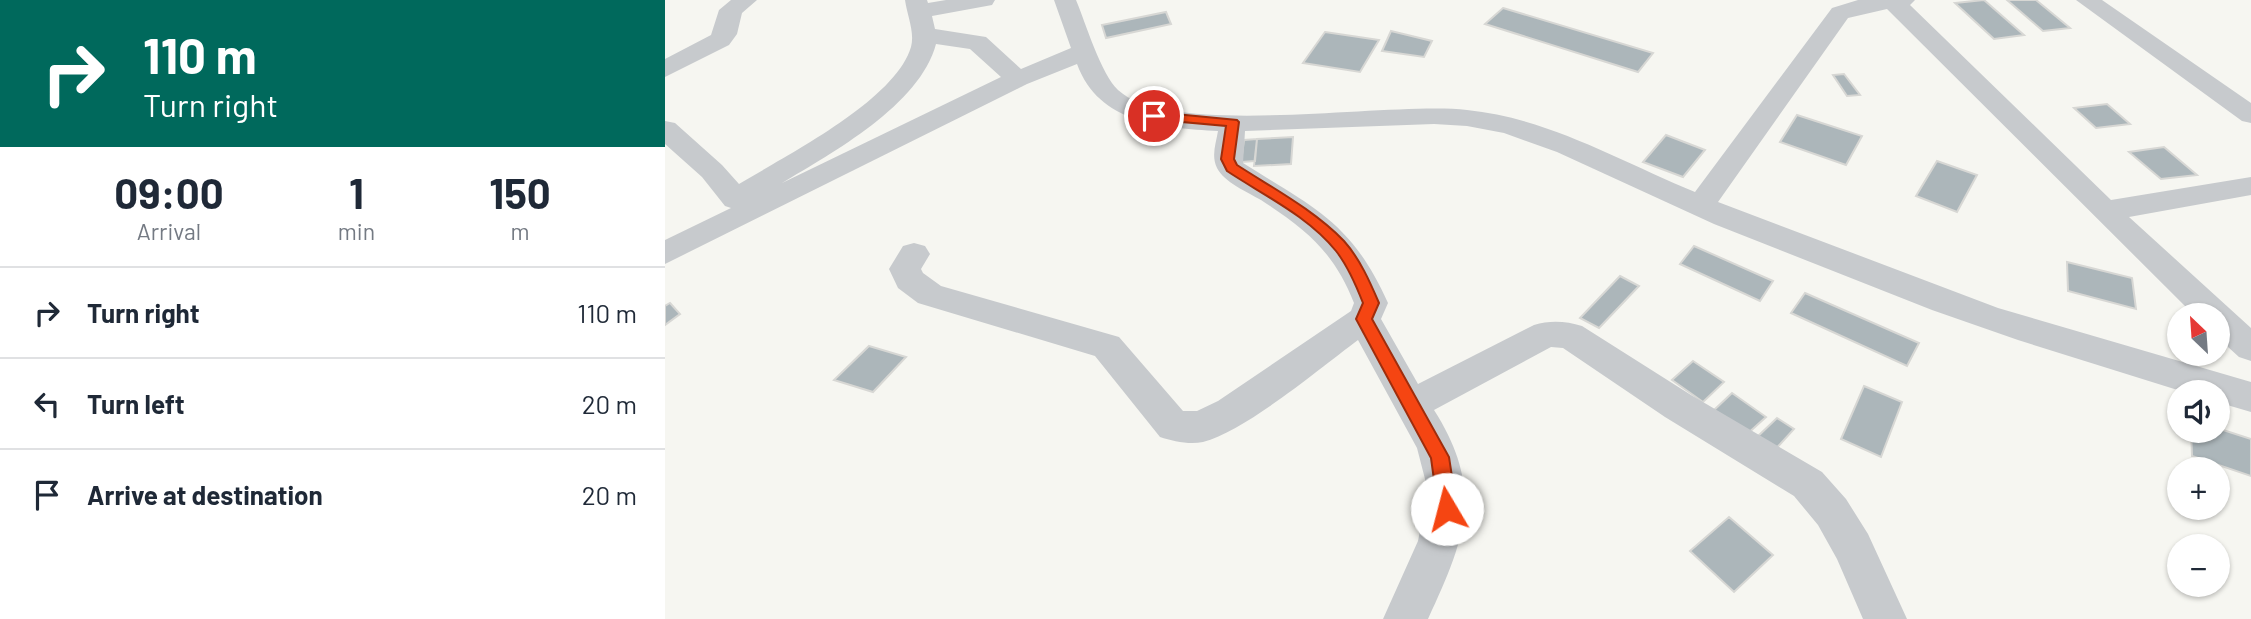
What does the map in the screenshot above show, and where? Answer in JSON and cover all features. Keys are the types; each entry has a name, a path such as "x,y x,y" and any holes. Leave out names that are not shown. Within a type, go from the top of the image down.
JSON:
{"street":[{"path":"665,69 720,40 725,34 731,10 747,0"},
{"path":"919,15 984,0"},
{"path":"1065,0 1094,76 1101,87 1123,105 1154,116 1233,122 1447,116 1515,127 1547,138 1700,206 1992,320 2080,349 2251,397"},
{"path":"2087,0 2251,115"},
{"path":"1700,206 1840,13 1854,7 1898,1 2105,211 2202,303"},
{"path":"919,15 947,40 977,42 1018,79"},
{"path":"665,253 741,206 891,94 917,63 924,45 919,15"},
{"path":"741,206 1018,79 1086,51"},
{"path":"914,254 905,269 909,280 930,296 1107,346 1173,426 1200,427 1231,412 1364,319 1371,303 1359,274 1341,247 1312,220 1231,168 1227,159 1233,122"},
{"path":"665,129 712,171 741,206"},
{"path":"2105,211 2251,186"},
{"path":"1364,319 1440,457 1447,509 1435,559 1405,619"},
{"path":"2230,329 2251,348"},
{"path":"1411,405 1546,334 1570,335 1678,406 1808,484 1832,512 1853,547 1885,619"}],"building":[{"path":"1984,0 2024,35 1994,39 1955,3"},
{"path":"2007,0 2036,0 2070,28 2043,31"},
{"path":"1503,8 1653,53 1638,72 1485,24"},
{"path":"1166,12 1171,24 1106,38 1102,25"},
{"path":"1391,31 1432,41 1424,57 1382,51"},
{"path":"1325,32 1379,40 1360,72 1303,63"},
{"path":"1844,74 1860,95 1847,96 1833,75"},
{"path":"2107,104 2130,124 2096,128 2074,108"},
{"path":"1797,115 1862,136 1846,165 1780,142"},
{"path":"1666,135 1705,150 1683,177 1643,162"},
{"path":"1293,137 1291,164 1254,166 1257,139"},
{"path":"1257,139 1255,161 1241,162 1244,140"},
{"path":"2164,147 2197,175 2161,179 2129,152"},
{"path":"1937,161 1977,175 1957,212 1916,196"},
{"path":"1694,246 1773,281 1760,301 1680,264"},
{"path":"2067,262 2132,278 2136,309 2068,291"},
{"path":"1620,276 1639,286 1599,328 1580,318"},
{"path":"1805,293 1919,343 1907,366 1791,313"},
{"path":"670,303 680,314 665,325 665,306"},
{"path":"869,346 906,357 873,392 834,380"},
{"path":"1693,361 1724,382 1703,402 1672,380"},
{"path":"1864,386 1902,402 1881,457 1841,439"},
{"path":"1732,393 1766,417 1745,436 1712,412"},
{"path":"1777,418 1794,429 1773,452 1755,439"},
{"path":"2230,432 2251,439 2251,476 2230,469 2230,457 2192,456 2192,443 2230,443"},
{"path":"1729,517 1773,555 1734,592 1690,551"}],"route":[{"path":"1154,116 1233,122 1227,159 1231,168 1312,220 1341,247 1359,274 1371,303 1364,319 1440,457 1447,509"}]}
